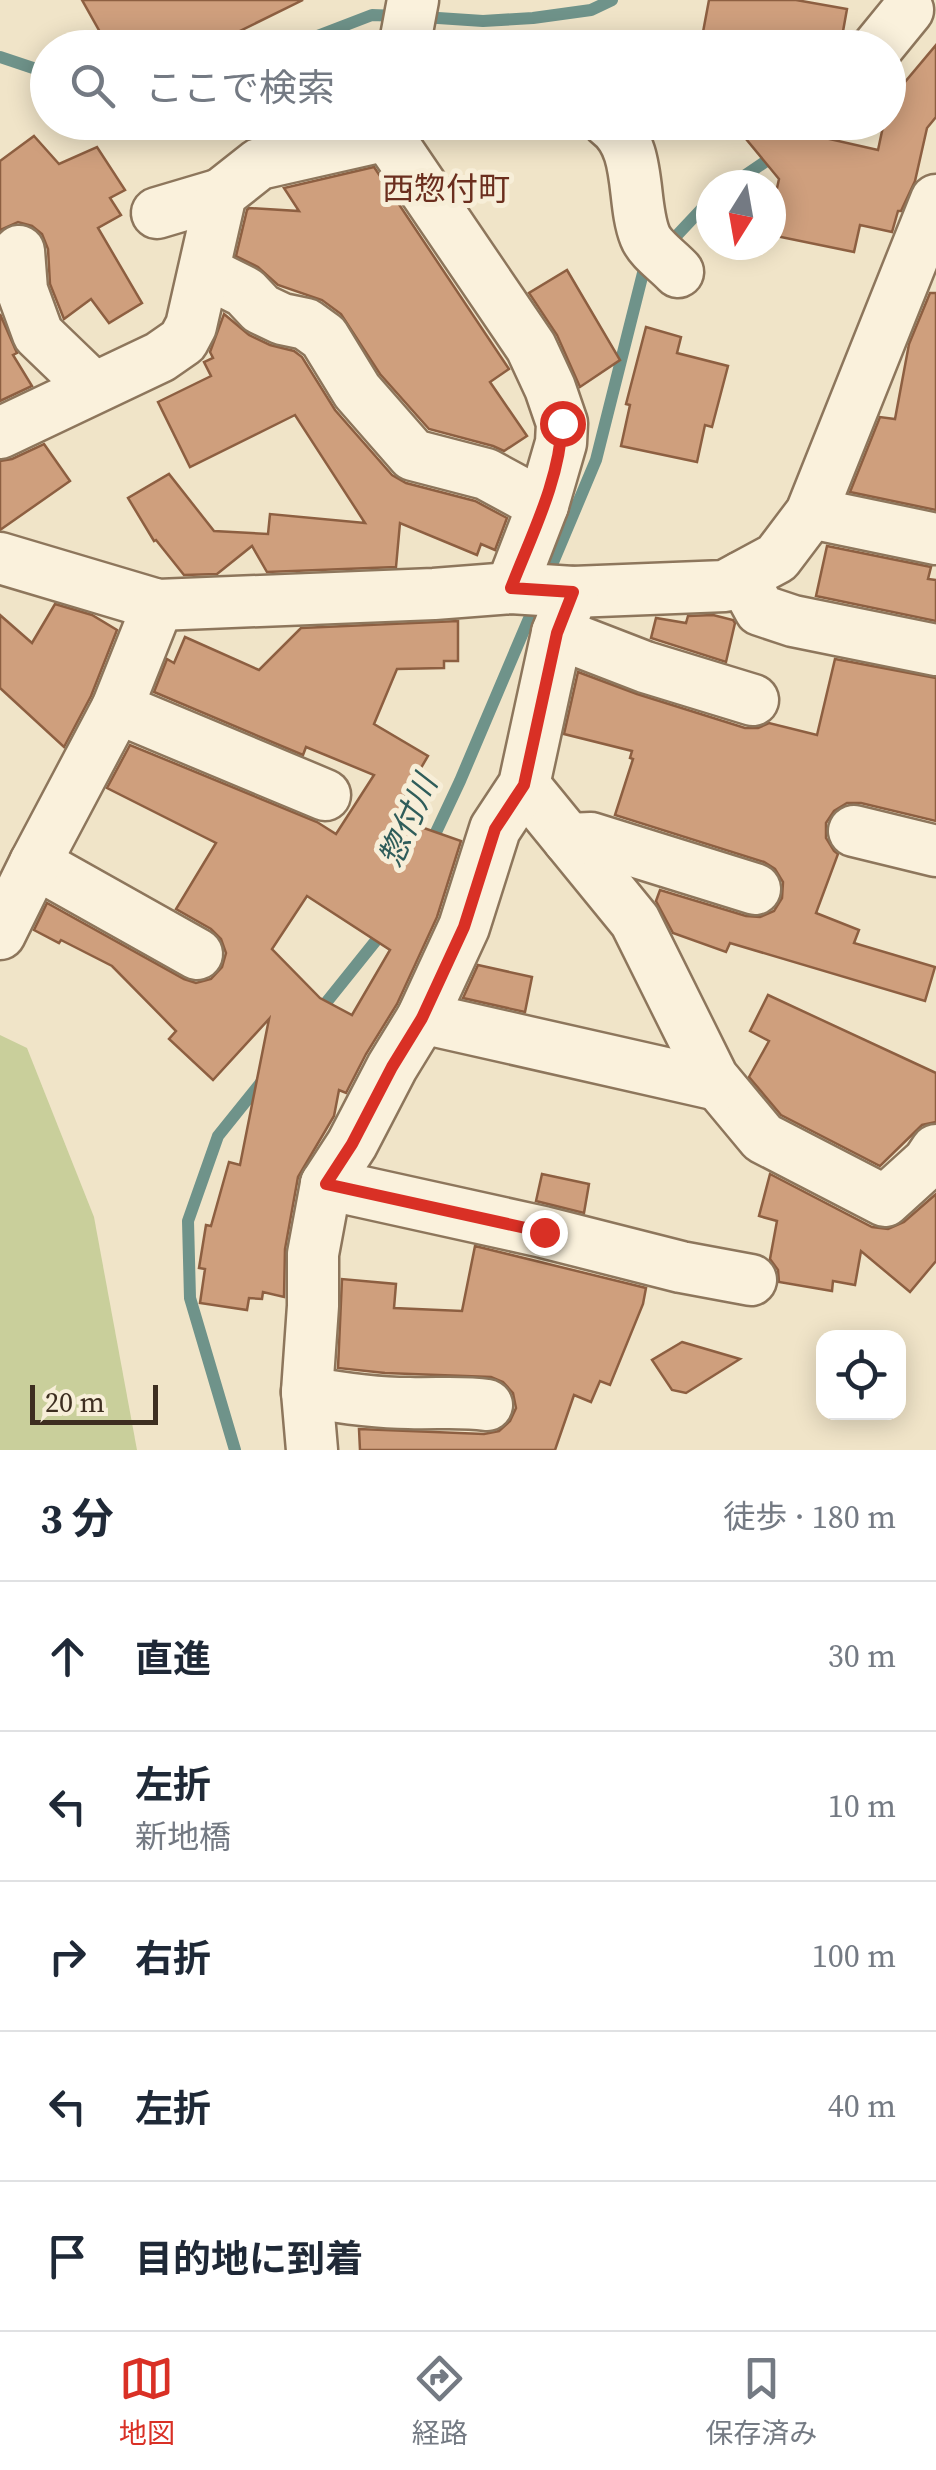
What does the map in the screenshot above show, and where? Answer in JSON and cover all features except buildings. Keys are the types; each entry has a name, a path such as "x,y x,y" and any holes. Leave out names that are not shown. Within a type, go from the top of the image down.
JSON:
{"street":[{"path":"407,30 413,0"},
{"path":"892,30 908,10"},
{"path":"157,213 221,194 259,164 347,140"},
{"path":"312,1450 307,1392 312,1254 326,1184 422,1018 464,927 495,829 524,785 546,598 543,506 561,443 562,423 530,346 395,140"},
{"path":"622,140 637,185 646,240 678,272"},
{"path":"0,433 160,356 183,341 191,326 205,272 221,194"},
{"path":"0,558 158,606 434,594 546,598 726,586 777,558 811,513 936,200"},
{"path":"19,251 22,290 38,334 93,387"},
{"path":"205,272 245,292 262,309 282,319 306,324 324,337 356,390 413,455 486,474 543,506"},
{"path":"811,513 936,539"},
{"path":"742,577 760,610 793,621 936,650"},
{"path":"546,598 645,667 753,700"},
{"path":"0,934 117,708 158,606"},
{"path":"117,708 325,795"},
{"path":"524,785 636,920 713,1078 763,1138 885,1201 936,1150"},
{"path":"854,831 936,851"},
{"path":"568,840 591,838 755,889"},
{"path":"34,863 197,954"},
{"path":"422,1018 718,1085"},
{"path":"326,1184 751,1280"},
{"path":"307,1392 359,1401 487,1404"}],"green space":[{"path":"0,1035 27,1048 94,1217 137,1450 0,1450"}],"waterway":[{"path":"423,17 483,21 533,18 591,10 612,0"},
{"path":"333,30 372,15 398,16"},
{"path":"0,57 30,67"},
{"name":"惣付川","path":"753,170 778,153"},
{"name":"惣付川","path":"665,248 696,215"},
{"name":"惣付川","path":"546,579 596,460 643,273 652,263"},
{"name":"惣付川","path":"430,845 536,602"},
{"name":"惣付川","path":"317,1014 386,928"},
{"name":"惣付川","path":"235,1450 190,1298 188,1221 218,1136 263,1080"}],"district":[{"name":"西惣付町","path":"446,189"}],"route":[{"path":"544,1232 326,1184 422,1018 464,927 495,829 524,785 557,633 573,592 511,588 543,506 561,443 562,423"}]}
